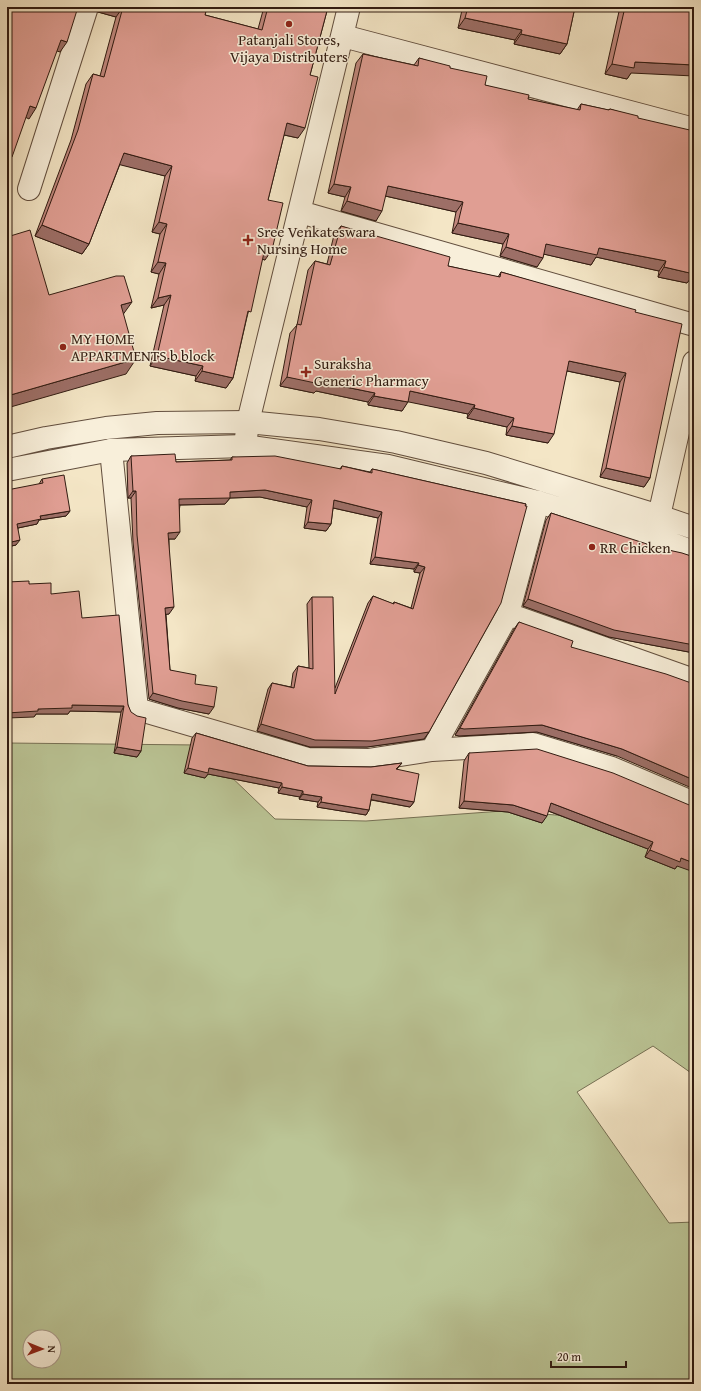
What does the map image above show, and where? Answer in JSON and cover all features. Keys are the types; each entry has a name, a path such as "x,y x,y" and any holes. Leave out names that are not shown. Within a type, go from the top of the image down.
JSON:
{"street":[{"path":"29,190 87,7"},
{"path":"245,446 248,422 349,7"},
{"path":"343,36 694,129"},
{"path":"300,212 694,325"},
{"path":"659,516 694,362"},
{"path":"7,447 46,438 106,428 157,423 248,422 319,429 396,442 486,463 694,528"},
{"path":"7,470 111,450 245,446 388,466 538,502 654,537 694,552"},
{"path":"111,450 136,709 308,759 368,760 432,750 533,744 612,768 694,803"},
{"path":"432,750 508,614 538,502"},
{"path":"508,614 694,680"}],"green space":[{"path":"7,743 198,745 275,819 366,821 502,811 650,822 694,842 694,1075 653,1046 577,1092 669,1223 694,1222 694,1384 7,1384"}],"building":[{"path":"7,7 78,7 67,42 61,40 36,108 30,106 7,168"},
{"path":"123,7 207,7 205,15 262,30 268,7 328,7 310,75 318,77 305,128 287,123 268,200 283,203 272,250 265,248 251,312 248,311 233,378 202,371 203,366 157,356 171,295 158,298 166,263 158,262 167,224 159,222 172,166 124,153 89,244 42,225 78,130 93,74 104,77"},
{"path":"468,7 575,7 567,44 521,34 522,30 465,18"},
{"path":"625,7 694,7 694,65 635,62 634,68 612,64"},
{"path":"363,54 418,66 419,58 450,66 450,68 487,76 485,85 529,95 528,99 580,110 581,104 610,109 638,116 638,118 694,131 694,274 664,267 666,261 599,248 597,255 546,244 543,258 506,247 509,234 458,223 463,202 388,186 382,211 347,201 351,187 334,184"},
{"path":"341,226 450,257 448,266 500,277 501,272 636,310 635,312 682,324 650,478 606,468 626,373 569,361 554,434 512,426 514,418 474,408 475,405 410,391 408,402 374,396 375,393 287,377 297,324 301,325 315,261 330,265"},
{"name":"MY HOME APPARTMENTS b block","path":"30,230 49,295 116,276 124,276 132,302 121,305 136,359 7,396 7,237"},
{"path":"175,454 176,462 232,460 232,457 275,456 341,469 342,466 372,473 372,469 526,504 525,506 527,506 501,603 429,732 372,741 315,740 261,724 272,683 294,688 298,666 313,669 312,597 333,597 335,694 373,596 413,609 425,567 418,565 419,563 375,557 382,512 334,500 331,524 308,522 312,500 265,490 230,492 230,498 179,499 180,532 168,533 174,607 165,608 170,670 196,675 195,684 217,687 214,707 182,701 153,693 137,535 136,491 133,491 131,456"},
{"path":"64,475 70,511 40,516 41,519 17,524 20,540 7,543 7,490 43,483 42,479"},
{"path":"551,513 647,544 646,545 694,557 694,645 614,630 528,599"},
{"path":"29,581 29,584 51,583 51,594 79,591 82,618 119,615 128,705 131,712 137,716 146,718 141,751 117,747 124,706 72,705 72,708 38,709 38,711 7,713 7,582"},
{"path":"519,622 573,641 571,647 666,674 694,684 694,780 622,749 542,725 460,728"},
{"path":"196,733 308,766 371,767 402,763 396,769 419,774 414,802 372,794 369,810 321,802 322,797 303,794 303,791 282,787 282,783 209,768 208,773 188,768"},
{"path":"537,749 613,773 694,807 694,863 681,858 680,862 650,850 653,842 551,803 547,816 513,805 464,801 469,753"}],"place":[{"name":"Patanjali Stores, Vijaya Distributers","path":"289,24"},
{"name":"Sree Venkateswara Nursing Home","path":"248,240"},
{"name":"MY HOME APPARTMENTS b block","path":"63,347"},
{"name":"Suraksha Generic Pharmacy","path":"306,372"},
{"name":"RR Chicken","path":"592,547"}]}
